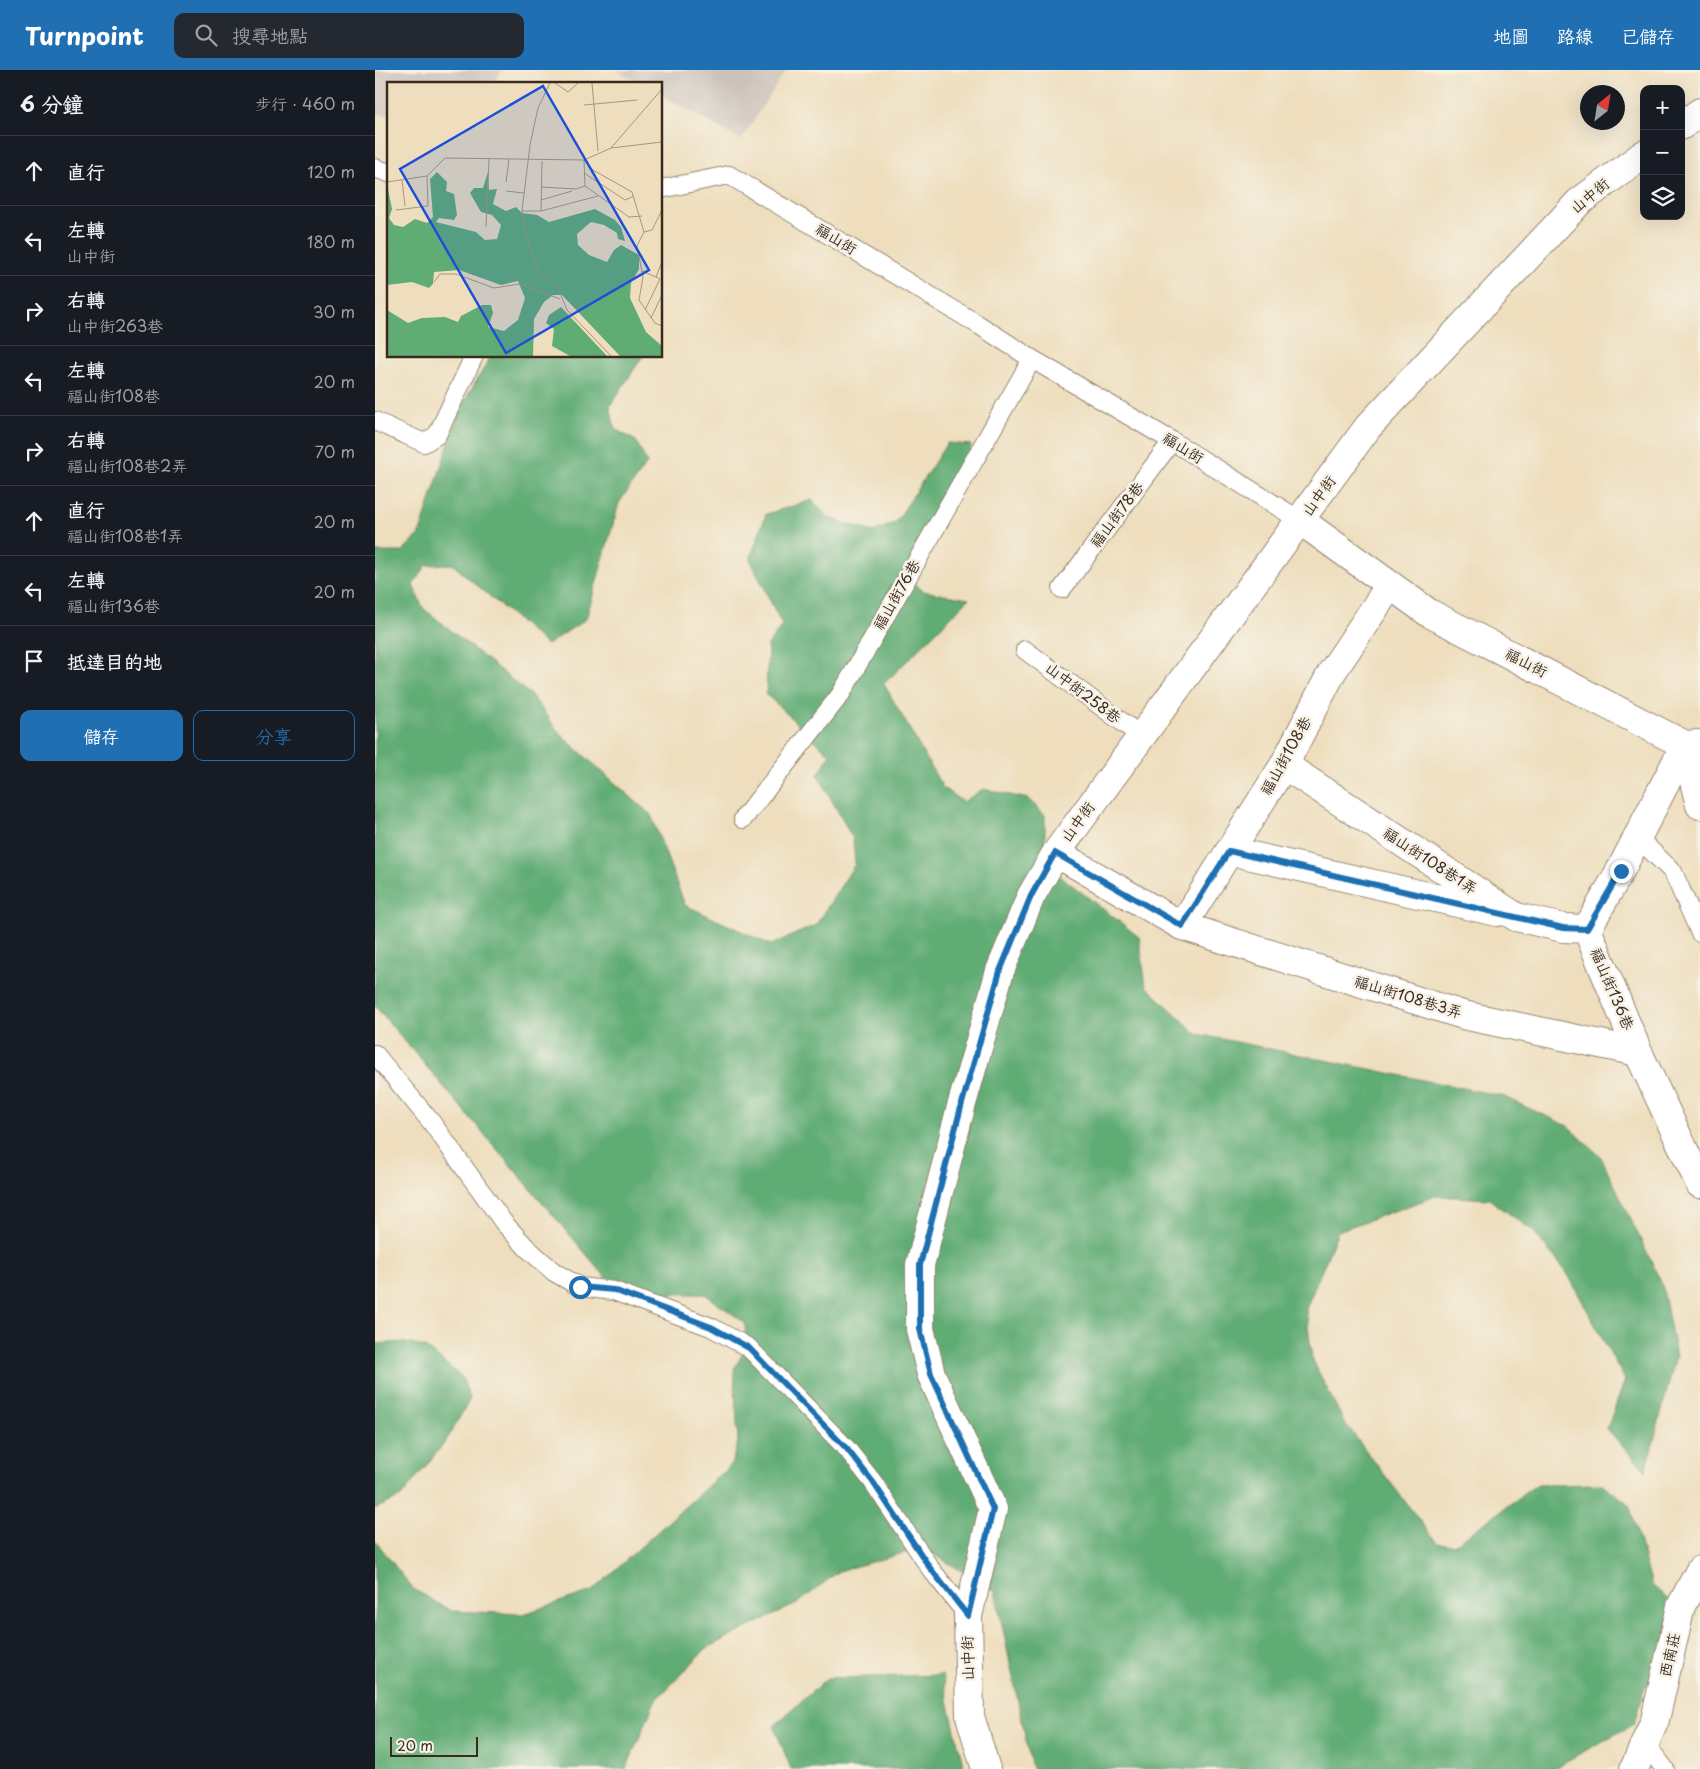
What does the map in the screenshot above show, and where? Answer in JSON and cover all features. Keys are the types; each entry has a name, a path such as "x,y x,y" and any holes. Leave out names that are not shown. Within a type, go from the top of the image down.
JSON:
{"street":[{"path":"1685,123 1700,112"},
{"name":"山中街","path":"986,1769 970,1716 968,1616 993,1509 931,1374 920,1329 920,1265 961,1107 1000,971 1031,896 1055,853 1301,521 1368,427 1579,202 1640,157"},
{"name":"福山街","path":"1301,521 1429,614 1692,744"},
{"name":"福山街108巷","path":"1182,926 1283,764 1332,672 1390,585"},
{"path":"1692,744 1700,805"},
{"name":"福山街136巷","path":"1692,744 1587,929 1639,1052 1700,1184"},
{"name":"福山街108巷1弄","path":"1283,764 1516,917 1563,928 1587,929"},
{"path":"1229,851 1516,917"},
{"name":"福山街108巷3弄","path":"1055,853 1182,926 1463,1015 1639,1052"},
{"name":"西南莊","path":"1634,1769 1655,1720 1681,1606 1700,1570"}],"lane":[{"path":"375,168 387,172"},
{"name":"福山街","path":"663,189 729,175 979,325 1031,359 1172,441 1301,521"},
{"path":"375,421 425,443 437,435 473,358"},
{"name":"福山街76巷","path":"743,819 841,694 1031,359"},
{"name":"福山街78巷","path":"1062,589 1172,441"},
{"name":"山中街258巷","path":"1025,650 1141,736"},
{"path":"1638,838 1673,872 1700,933"},
{"path":"375,1054 432,1123 504,1223 553,1272 580,1287 614,1290 711,1327 749,1348 847,1449 873,1482 930,1568 968,1616"},
{"path":"1645,1743 1665,1769"}],"shaded area":[{"path":"375,70 502,70 494,82 387,82 387,116 375,113"},
{"path":"616,70 786,70 741,140 663,96 663,82 637,82"}],"green space":[{"path":"490,358 642,358 610,406 615,429 636,441 647,463 619,503 586,619 547,645 452,564 427,565 413,585 423,608 532,696 561,735 651,815 685,905 771,945 816,925 855,864 853,839 818,775 830,755 766,694 768,645 782,625 750,559 766,514 812,500 829,518 874,532 896,522 947,443 971,445 967,469 906,574 923,591 969,599 884,684 943,788 963,802 983,789 1028,799 1045,815 1045,864 1139,937 1146,986 1197,1034 1502,1096 1568,1126 1601,1157 1662,1284 1676,1356 1646,1471 1607,1429 1625,1380 1567,1273 1533,1231 1489,1199 1436,1196 1338,1231 1306,1309 1312,1359 1344,1422 1437,1543 1454,1545 1536,1485 1602,1484 1629,1504 1652,1585 1692,1621 1643,1691 1634,1724 1552,1769 1032,1769 995,1591 935,1555 911,1551 839,1571 800,1602 707,1648 655,1701 626,1769 375,1769 375,1540 412,1588 451,1611 523,1614 592,1591 731,1465 738,1442 734,1369 746,1348 745,1323 705,1294 631,1294 609,1281 375,1006 375,552 401,552 419,535 460,409"},
{"path":"402,1342 425,1347 462,1377 470,1399 446,1441 401,1497 375,1509 375,1344"},
{"path":"942,1675 964,1769 791,1769 774,1726 827,1678"}],"route":[{"path":"580,1287 614,1290 711,1327 749,1348 847,1449 873,1482 930,1568 968,1616 993,1509 931,1374 920,1329 920,1265 961,1107 1000,971 1031,896 1055,853 1182,926 1229,851 1563,928 1587,929 1621,871"}]}
